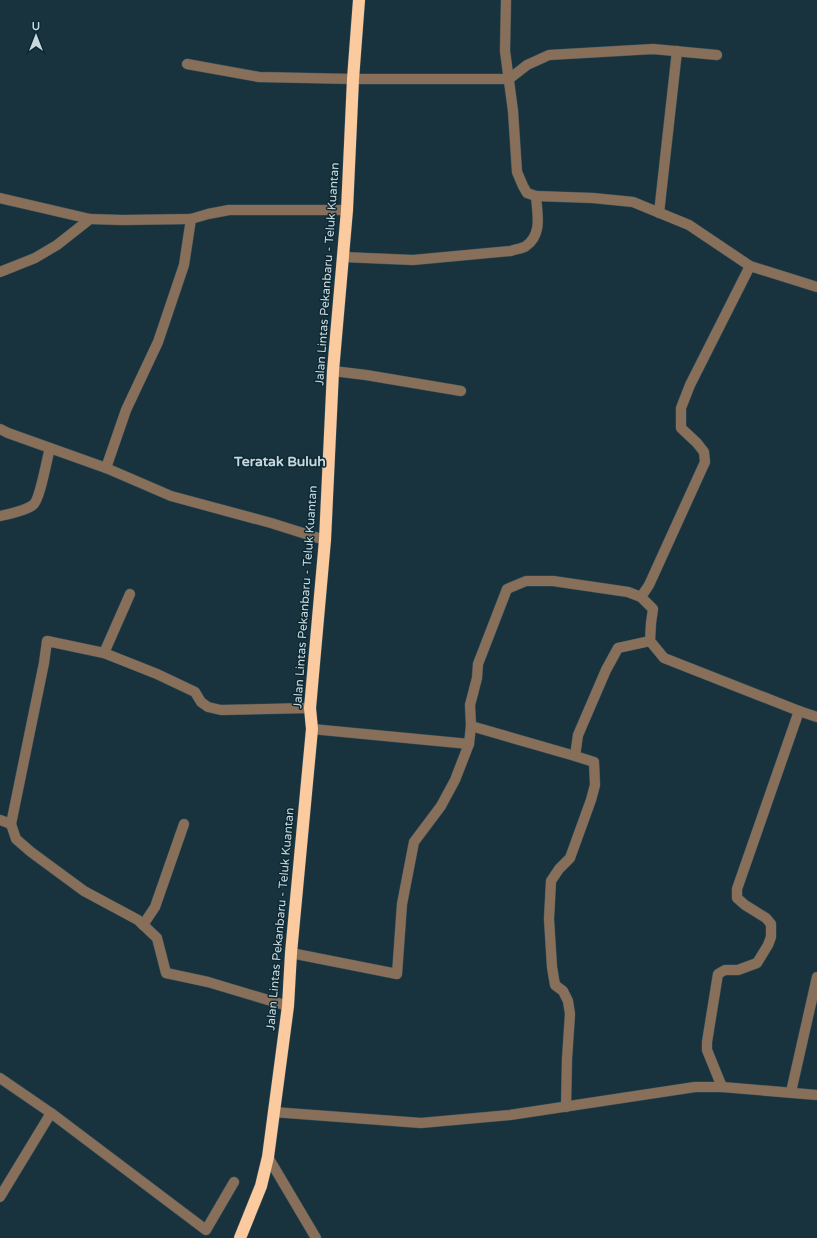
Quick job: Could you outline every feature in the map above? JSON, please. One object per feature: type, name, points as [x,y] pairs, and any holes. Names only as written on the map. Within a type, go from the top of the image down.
[{"type":"highway","name":"Jalan Lintas Pekanbaru - Teluk Kuantan","points":[[240,1238],[261,1186],[268,1157],[288,1006],[291,953],[312,730],[310,708],[325,540],[333,371],[347,210],[353,79],[359,0]]},
{"type":"street","points":[[506,0],[506,51],[513,111],[517,172],[527,192],[536,196],[593,198],[633,202],[689,225],[750,266],[817,287]]},
{"type":"street","points":[[187,64],[259,77],[353,79],[509,79],[528,65],[549,55],[654,48],[717,55]]},
{"type":"street","points":[[659,213],[677,51]]},
{"type":"street","points":[[343,257],[413,260],[511,251],[525,247],[535,237],[538,226],[536,196]]},
{"type":"street","points":[[0,198],[90,219],[191,219],[229,210],[347,210]]},
{"type":"street","points":[[0,272],[35,258],[57,245],[90,219]]},
{"type":"street","points":[[106,468],[126,410],[158,342],[184,265],[191,219]]},
{"type":"street","points":[[641,597],[649,585],[705,462],[704,452],[681,428],[681,408],[690,385],[750,266]]},
{"type":"street","points":[[333,371],[461,391]]},
{"type":"street","points":[[0,429],[106,468],[171,496],[271,523],[325,540]]},
{"type":"street","points":[[0,516],[19,511],[33,505],[38,497],[50,448]]},
{"type":"street","points":[[291,953],[397,974],[402,904],[414,842],[441,806],[455,780],[468,744],[471,726],[470,705],[477,678],[478,664],[508,589],[526,581],[553,581],[628,592],[641,597],[654,609],[651,623],[650,641],[664,658],[799,711],[817,716]]},
{"type":"street","points":[[104,653],[130,594]]},
{"type":"street","points":[[288,1006],[208,982],[166,973],[164,960],[157,938],[138,920],[84,891],[31,852],[16,839],[11,824],[47,641],[104,653],[157,674],[194,692],[201,702],[208,707],[221,710],[310,708]]},
{"type":"street","points":[[575,756],[578,734],[614,654],[618,648],[650,641]]},
{"type":"street","points":[[722,1087],[707,1050],[718,974],[725,970],[738,970],[757,963],[771,937],[771,924],[766,918],[745,905],[737,898],[737,889],[799,711]]},
{"type":"street","points":[[471,726],[594,762],[595,785],[592,800],[570,858],[559,869],[551,881],[549,918],[552,967],[555,986],[563,990],[568,1001],[570,1014],[566,1107]]},
{"type":"street","points":[[312,730],[468,744]]},
{"type":"street","points":[[0,820],[11,824]]},
{"type":"street","points":[[143,925],[155,907],[184,824]]},
{"type":"street","points":[[791,1092],[817,977]]},
{"type":"street","points":[[0,1078],[51,1113],[203,1234],[234,1182]]},
{"type":"street","points":[[273,1112],[421,1123],[510,1115],[696,1087],[722,1087],[817,1095]]},
{"type":"street","points":[[0,1197],[51,1113]]},
{"type":"street","points":[[268,1157],[316,1238]]},
{"type":"district","name":"Teratak Buluh","points":[[280,461]]}]
